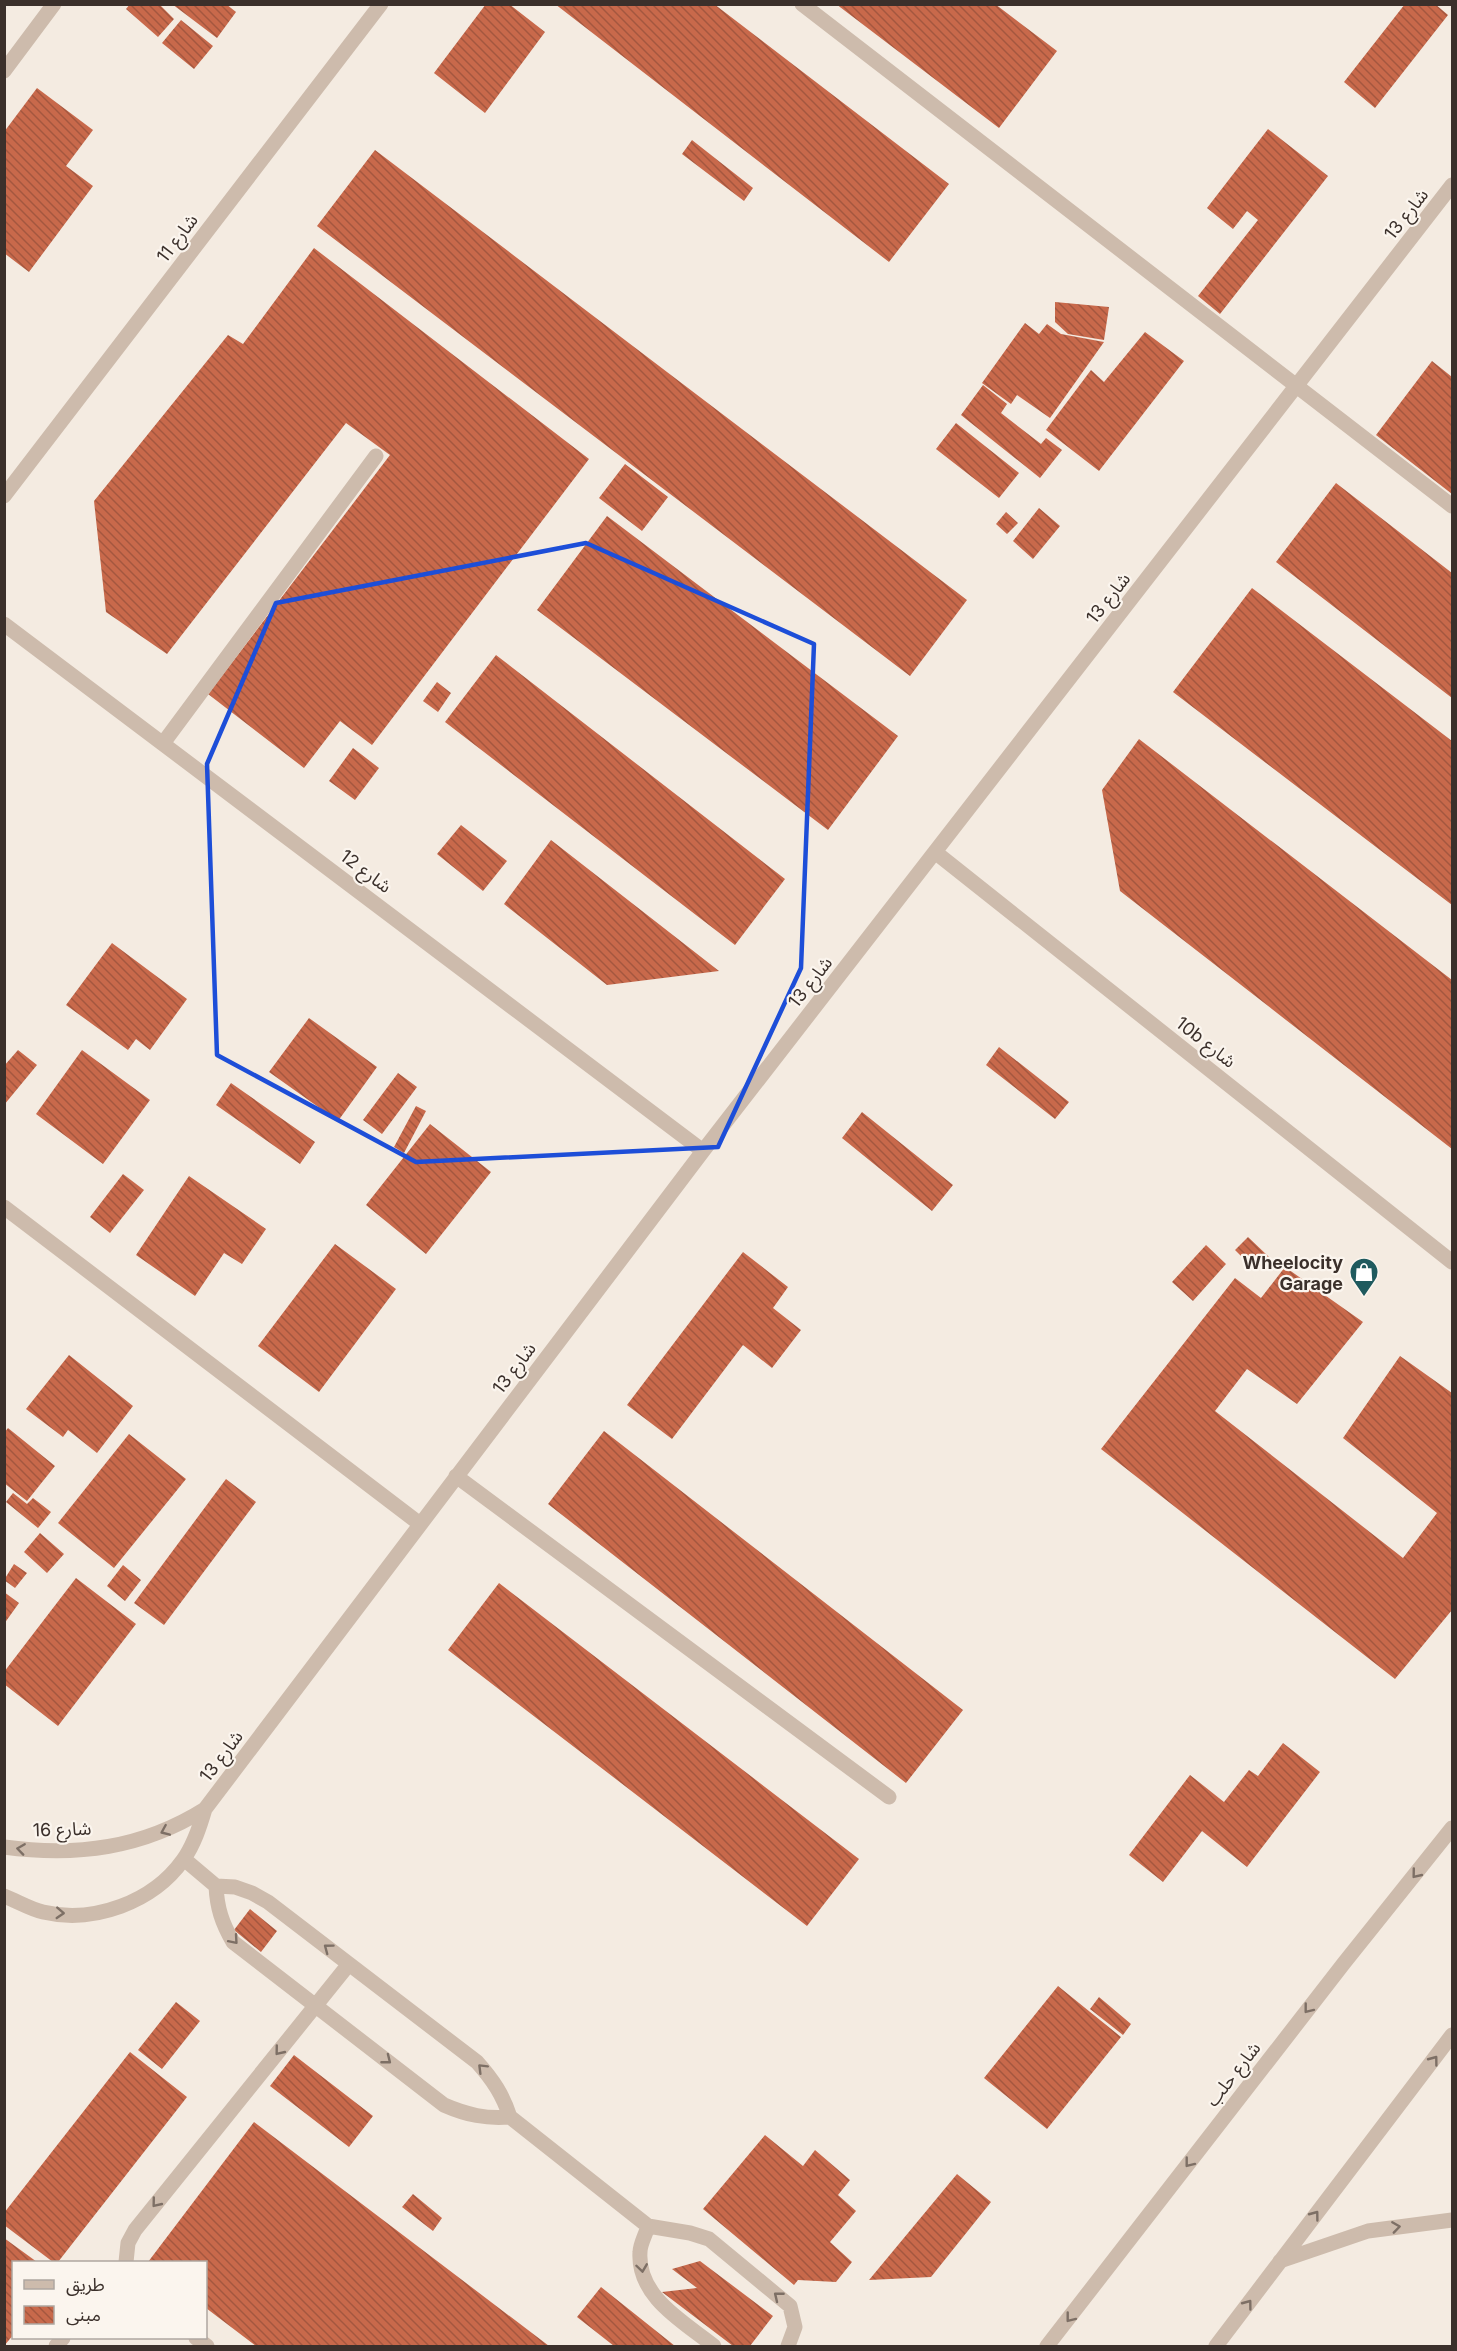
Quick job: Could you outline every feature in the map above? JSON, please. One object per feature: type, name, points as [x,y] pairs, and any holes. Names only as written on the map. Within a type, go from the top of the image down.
[{"type":"street","points":[[4,71],[54,4]]},
{"type":"street","name":"شارع 11","points":[[4,496],[381,4]]},
{"type":"street","points":[[802,4],[1452,506]]},
{"type":"street","name":"شارع 13","points":[[184,1859],[197,1835],[205,1809],[456,1476],[703,1151],[1452,185]]},
{"type":"street","points":[[164,742],[376,456]]},
{"type":"street","name":"شارع 12","points":[[4,624],[164,742],[703,1151]]},
{"type":"street","name":"10b شارع","points":[[935,852],[1452,1262]]},
{"type":"street","points":[[4,1207],[420,1524]]},
{"type":"street","points":[[456,1476],[889,1797]]},
{"type":"street","name":"شارع 13","points":[[121,1844],[151,1837],[179,1825],[205,1809]]},
{"type":"street","name":"شارع حلب","points":[[1047,2346],[1452,1828]]},
{"type":"street","name":"شارع 16","points":[[4,1847],[32,1851],[77,1851],[121,1844]]},
{"type":"street","points":[[4,1896],[43,1912],[89,1915],[132,1903],[164,1882],[184,1859],[216,1886],[235,1887],[252,1893],[477,2062],[498,2088],[510,2117],[648,2226],[690,2233],[709,2240],[790,2306],[795,2327],[788,2346]]},
{"type":"street","points":[[216,1886],[217,1906],[223,1925],[233,1942],[444,2105],[465,2114],[488,2119],[510,2117]]},
{"type":"street","points":[[125,2261],[128,2243],[135,2230],[349,1964]]},
{"type":"street","points":[[1216,2346],[1452,2035]]},
{"type":"street","points":[[1280,2261],[1368,2231],[1452,2220]]},
{"type":"street","points":[[648,2226],[640,2251],[643,2278],[657,2300],[714,2346]]},
{"type":"highlighted area","points":[[586,543],[814,644],[801,968],[718,1147],[416,1162],[217,1055],[207,764],[276,603]]},
{"type":"building","points":[[130,4],[159,4],[174,19],[158,37],[126,9]]},
{"type":"building","points":[[172,4],[226,4],[236,12],[217,38]]},
{"type":"building","points":[[486,4],[509,4],[545,32],[485,113],[434,73]]},
{"type":"building","points":[[555,4],[714,4],[949,184],[889,262]]},
{"type":"building","points":[[836,4],[995,4],[1057,51],[999,128]]},
{"type":"building","points":[[1405,4],[1435,4],[1448,15],[1375,108],[1344,82]]},
{"type":"building","points":[[181,20],[213,46],[194,69],[162,43]]},
{"type":"building","points":[[37,88],[93,130],[66,166],[93,186],[29,272],[4,253],[4,132]]},
{"type":"building","points":[[1268,129],[1328,176],[1220,314],[1198,296],[1258,220],[1247,211],[1233,229],[1207,208]]},
{"type":"building","points":[[692,140],[753,188],[744,201],[682,154]]},
{"type":"building","points":[[375,150],[967,600],[910,676],[317,226]]},
{"type":"building","points":[[314,248],[589,459],[372,745],[340,721],[304,768],[208,694],[390,455],[346,423],[167,654],[106,612],[94,501],[228,335],[243,344]]},
{"type":"building","points":[[1055,302],[1109,307],[1104,340],[1068,334],[1055,322]]},
{"type":"building","points":[[1025,323],[1039,334],[1047,324],[1061,334],[1104,342],[1050,418],[1017,395],[1011,404],[982,383]]},
{"type":"building","points":[[1145,332],[1184,361],[1099,471],[1046,430],[1091,370],[1104,382]]},
{"type":"building","points":[[1432,361],[1452,377],[1452,494],[1376,435]]},
{"type":"building","points":[[983,385],[1007,404],[1001,413],[1041,444],[1046,438],[1062,450],[1040,478],[961,415]]},
{"type":"building","points":[[956,423],[1019,473],[999,498],[936,449]]},
{"type":"building","points":[[625,464],[668,497],[642,531],[599,498]]},
{"type":"building","points":[[1336,483],[1452,573],[1452,698],[1276,562]]},
{"type":"building","points":[[1039,508],[1060,526],[1033,559],[1013,541]]},
{"type":"building","points":[[1006,512],[1018,523],[1007,534],[996,524]]},
{"type":"building","points":[[607,516],[898,736],[828,830],[537,610]]},
{"type":"building","points":[[1252,588],[1452,741],[1452,905],[1173,692]]},
{"type":"building","points":[[496,655],[785,879],[735,945],[445,722]]},
{"type":"building","points":[[437,682],[451,693],[438,712],[423,701]]},
{"type":"building","points":[[1139,739],[1452,980],[1452,1149],[1120,891],[1102,790]]},
{"type":"building","points":[[353,748],[379,768],[355,800],[329,781]]},
{"type":"building","points":[[461,825],[507,861],[483,891],[437,854]]},
{"type":"building","points":[[551,840],[719,971],[607,985],[504,904]]},
{"type":"building","points":[[112,943],[187,999],[150,1050],[136,1039],[128,1050],[66,1005]]},
{"type":"building","points":[[309,1018],[377,1067],[338,1121],[269,1072]]},
{"type":"building","points":[[999,1047],[1069,1102],[1055,1119],[986,1065]]},
{"type":"building","points":[[18,1050],[37,1065],[4,1105],[4,1066]]},
{"type":"building","points":[[82,1050],[150,1100],[103,1164],[36,1114]]},
{"type":"building","points":[[398,1073],[417,1087],[382,1134],[363,1120]]},
{"type":"building","points":[[231,1083],[315,1142],[300,1164],[216,1105]]},
{"type":"building","points":[[416,1106],[426,1111],[404,1153],[394,1147]]},
{"type":"building","points":[[862,1112],[953,1185],[932,1211],[842,1138]]},
{"type":"building","points":[[430,1124],[491,1172],[426,1254],[366,1205]]},
{"type":"building","points":[[123,1174],[144,1190],[110,1233],[90,1217]]},
{"type":"building","points":[[189,1176],[266,1229],[242,1264],[224,1253],[195,1296],[136,1255]]},
{"type":"building","points":[[1248,1237],[1269,1257],[1256,1271],[1235,1250]]},
{"type":"building","points":[[335,1244],[396,1289],[319,1392],[258,1346]]},
{"type":"building","points":[[1206,1245],[1226,1264],[1193,1301],[1172,1282]]},
{"type":"building","points":[[743,1252],[788,1287],[773,1308],[801,1330],[772,1368],[743,1345],[672,1439],[627,1405]]},
{"type":"building","points":[[1285,1267],[1363,1322],[1297,1404],[1247,1369],[1215,1411],[1403,1558],[1437,1513],[1343,1438],[1400,1356],[1452,1393],[1452,1610],[1395,1679],[1101,1449],[1235,1278],[1261,1298]]},
{"type":"building","points":[[69,1355],[133,1406],[97,1453],[68,1430],[63,1437],[26,1409]]},
{"type":"building","points":[[8,1428],[55,1466],[27,1501],[4,1483],[4,1433]]},
{"type":"building","points":[[604,1431],[963,1710],[906,1783],[548,1504]]},
{"type":"building","points":[[129,1434],[186,1479],[114,1568],[58,1523]]},
{"type":"building","points":[[226,1479],[256,1502],[164,1625],[134,1603]]},
{"type":"building","points":[[13,1493],[27,1504],[33,1498],[51,1512],[38,1528],[6,1502]]},
{"type":"building","points":[[40,1533],[64,1554],[47,1573],[24,1552]]},
{"type":"building","points":[[14,1564],[27,1573],[15,1588],[4,1580]]},
{"type":"building","points":[[123,1565],[141,1580],[125,1601],[107,1586]]},
{"type":"building","points":[[76,1578],[136,1624],[58,1726],[4,1684],[4,1672]]},
{"type":"building","points":[[499,1583],[859,1859],[807,1926],[448,1650]]},
{"type":"building","points":[[4,1592],[19,1603],[4,1624]]},
{"type":"building","points":[[1283,1743],[1320,1772],[1247,1867],[1202,1831],[1163,1882],[1129,1855],[1190,1775],[1224,1802],[1249,1770],[1258,1776]]},
{"type":"building","points":[[250,1909],[277,1931],[261,1952],[234,1930]]},
{"type":"building","points":[[1058,1986],[1121,2037],[1047,2129],[984,2078]]},
{"type":"building","points":[[1099,1997],[1131,2024],[1123,2035],[1090,2009]]},
{"type":"building","points":[[176,2002],[200,2021],[162,2069],[138,2050]]},
{"type":"building","points":[[130,2052],[187,2097],[59,2261],[52,2261],[4,2225],[4,2213]]},
{"type":"building","points":[[294,2055],[373,2116],[349,2147],[270,2086]]},
{"type":"building","points":[[254,2122],[549,2346],[256,2346],[207,2309],[207,2261],[149,2261]]},
{"type":"building","points":[[765,2135],[803,2166],[815,2150],[850,2180],[838,2195],[856,2211],[830,2242],[852,2262],[836,2282],[798,2280],[794,2285],[703,2209]]},
{"type":"building","points":[[957,2174],[991,2202],[931,2277],[869,2280]]},
{"type":"building","points":[[413,2194],[442,2218],[433,2231],[402,2207]]},
{"type":"building","points":[[4,2238],[36,2261],[12,2261],[12,2336],[4,2346]]},
{"type":"building","points":[[700,2261],[773,2316],[750,2346],[733,2346],[662,2292],[697,2288],[672,2269]]},
{"type":"building","points":[[601,2287],[675,2346],[614,2346],[577,2317]]},
{"type":"place","name":"Wheelocity Garage","points":[[1364,1298]]}]
